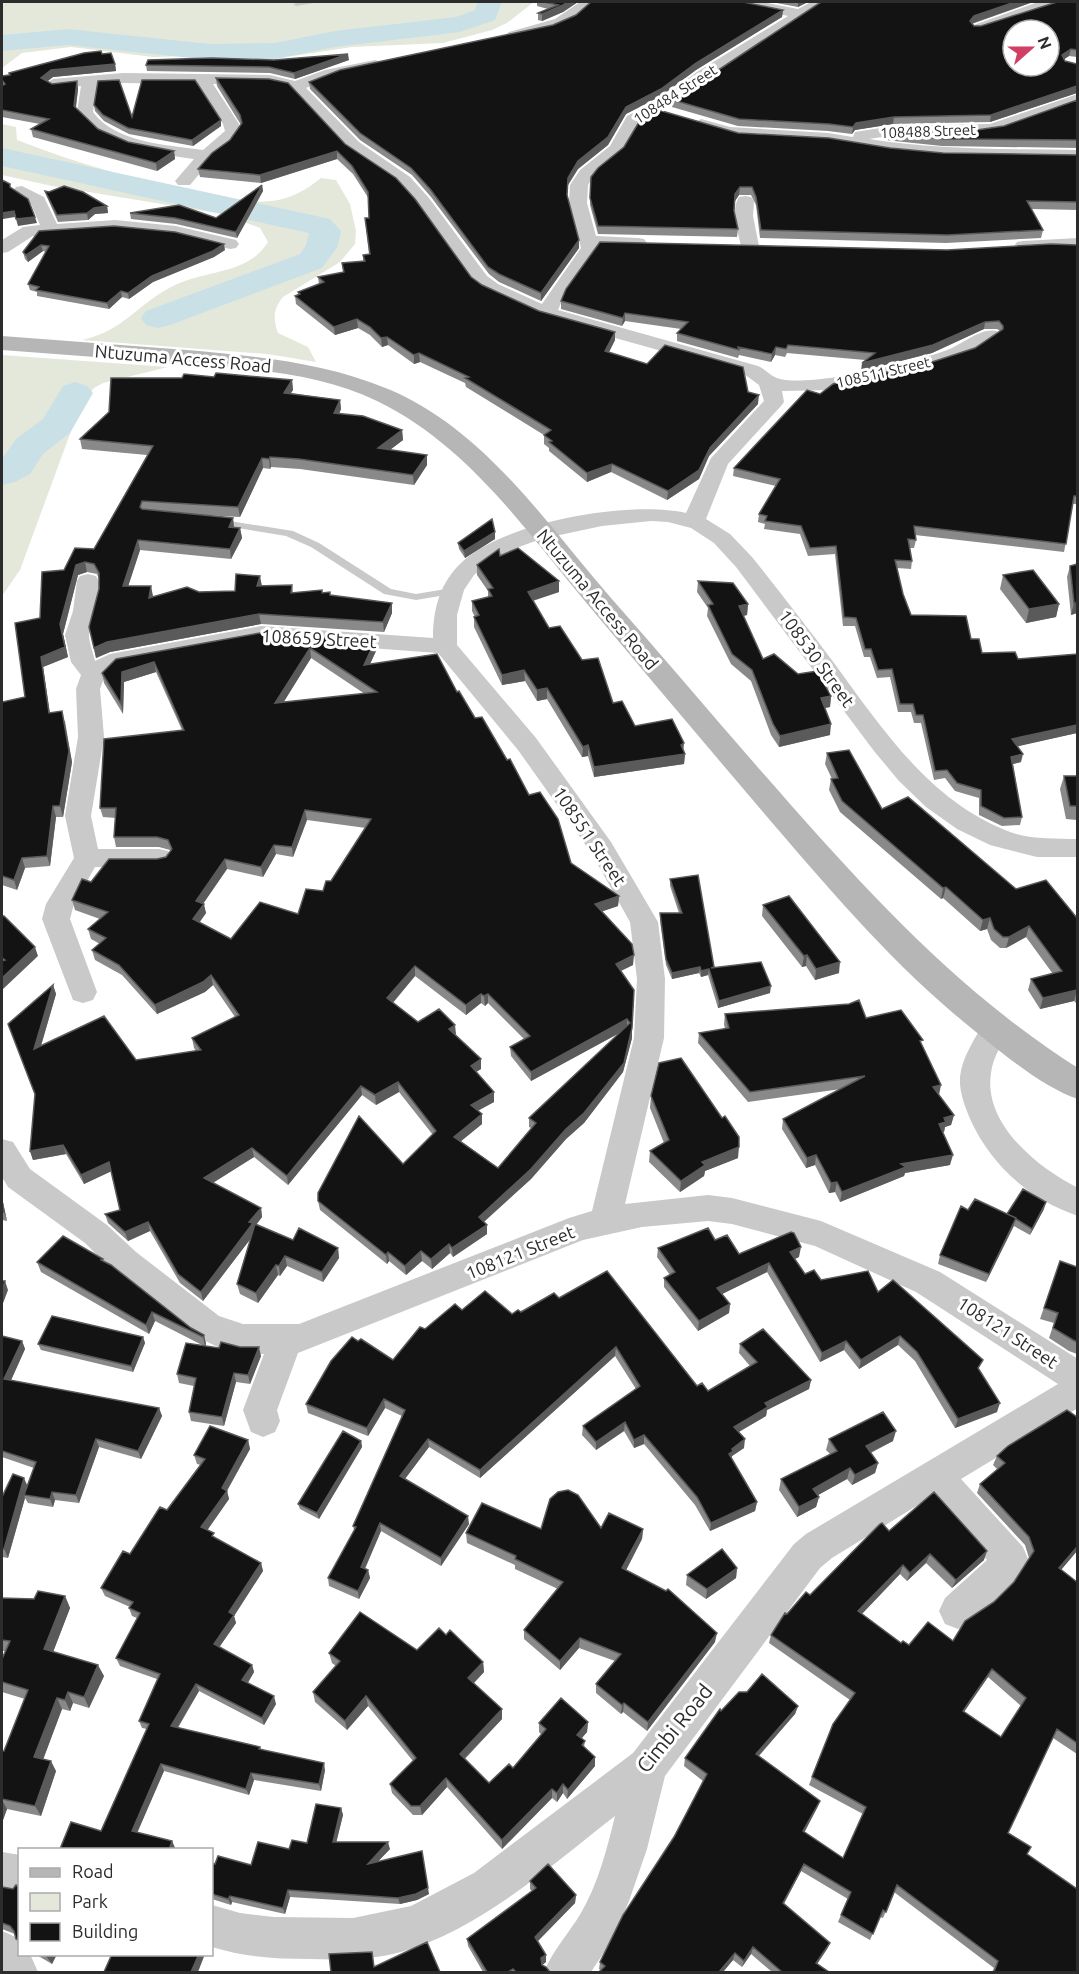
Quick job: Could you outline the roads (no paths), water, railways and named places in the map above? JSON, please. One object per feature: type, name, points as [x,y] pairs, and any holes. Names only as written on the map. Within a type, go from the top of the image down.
[{"type":"street","points":[[502,38],[560,22],[589,2]]},
{"type":"street","points":[[743,2],[801,14]]},
{"type":"street","name":"108484 Street","points":[[589,242],[578,203],[581,180],[619,147],[633,119],[654,109],[703,75],[820,2]]},
{"type":"street","points":[[979,28],[1030,8],[1053,2]]},
{"type":"street","points":[[53,84],[123,78],[270,80],[296,86],[331,73],[388,62]]},
{"type":"street","points":[[90,80],[85,112],[92,122],[142,146],[206,155]]},
{"type":"street","points":[[184,181],[206,155],[233,132],[231,124],[202,80]]},
{"type":"street","points":[[296,86],[353,146],[392,172],[418,196],[480,280],[499,292],[547,313],[751,370],[765,377],[770,384],[774,402],[718,462],[694,521]]},
{"type":"street","name":"108488 Street","points":[[845,140],[876,132],[906,129],[990,129],[1019,122],[1077,99]]},
{"type":"street","points":[[654,109],[672,114]]},
{"type":"street","points":[[689,120],[738,133],[845,140],[889,148],[942,153],[1077,155]]},
{"type":"street","points":[[21,191],[38,201],[51,229]]},
{"type":"street","points":[[727,246],[756,247],[744,216],[745,201]]},
{"type":"street","points":[[2,248],[25,232],[132,226],[178,231],[230,244]]},
{"type":"street","points":[[547,313],[555,295],[588,253],[589,242],[657,244]]},
{"type":"street","points":[[1006,247],[1077,243]]},
{"type":"street","name":"Ntuzuma Access Road","points":[[6,334],[51,347],[268,365],[310,372],[357,385],[400,403],[433,422],[462,447],[540,530],[849,893],[911,957],[994,1030],[1077,1086]]},
{"type":"street","name":"108511 Street","points":[[770,384],[807,386],[836,384],[961,352],[973,348],[990,335]]},
{"type":"street","name":"108530 Street","points":[[540,530],[641,514],[694,521],[728,544],[744,562],[811,648],[882,746],[910,779],[936,804],[989,834],[1042,849],[1077,848]]},
{"type":"street","points":[[444,646],[442,626],[452,591],[468,570],[500,545],[540,530]]},
{"type":"street","points":[[83,992],[56,919],[60,904],[87,858],[78,816],[91,737],[87,695],[93,674],[83,662],[77,634],[85,612],[88,582]]},
{"type":"street","name":"108659 Street","points":[[93,674],[111,661],[122,658],[261,633],[444,646]]},
{"type":"street","name":"108551 Street","points":[[444,646],[527,744],[602,849],[644,922],[651,979],[649,1038],[605,1222]]},
{"type":"street","points":[[87,858],[159,858]]},
{"type":"street","points":[[994,1030],[984,1050],[975,1081],[988,1125],[1000,1147],[1012,1161],[1028,1174],[1077,1203]]},
{"type":"street","name":"108121 Street","points":[[2,1151],[19,1178],[96,1234],[125,1262],[207,1326],[233,1338],[286,1340],[300,1338],[571,1231],[642,1214],[708,1208],[732,1210],[821,1234],[928,1282],[1077,1378]]},
{"type":"street","points":[[263,1421],[260,1410],[286,1340]]},
{"type":"street","name":"Cimbi Road","points":[[213,1926],[240,1934],[274,1938],[319,1940],[362,1938],[400,1931],[420,1924],[489,1888],[647,1767],[807,1556],[819,1546],[1077,1390]]},
{"type":"street","points":[[935,1476],[1010,1559],[1004,1569],[958,1611]]},
{"type":"street","points":[[565,1972],[590,1940],[613,1895],[627,1851],[647,1767]]},
{"type":"street","points":[[2,1872],[18,1876]]},
{"type":"street","points":[[2,1952],[17,1972]]},
{"type":"lane","points":[[296,4],[317,2]]},
{"type":"lane","points":[[204,521],[289,533],[315,545],[388,592],[416,597],[452,591]]},
{"type":"waterway","points":[[2,43],[68,37],[210,52],[275,51],[335,39],[460,24],[486,15],[490,2]]},
{"type":"waterway","points":[[2,157],[319,226],[325,231],[322,246],[311,261],[158,318]]},
{"type":"waterway","points":[[2,474],[17,466],[29,447],[57,425],[75,393]]}]
